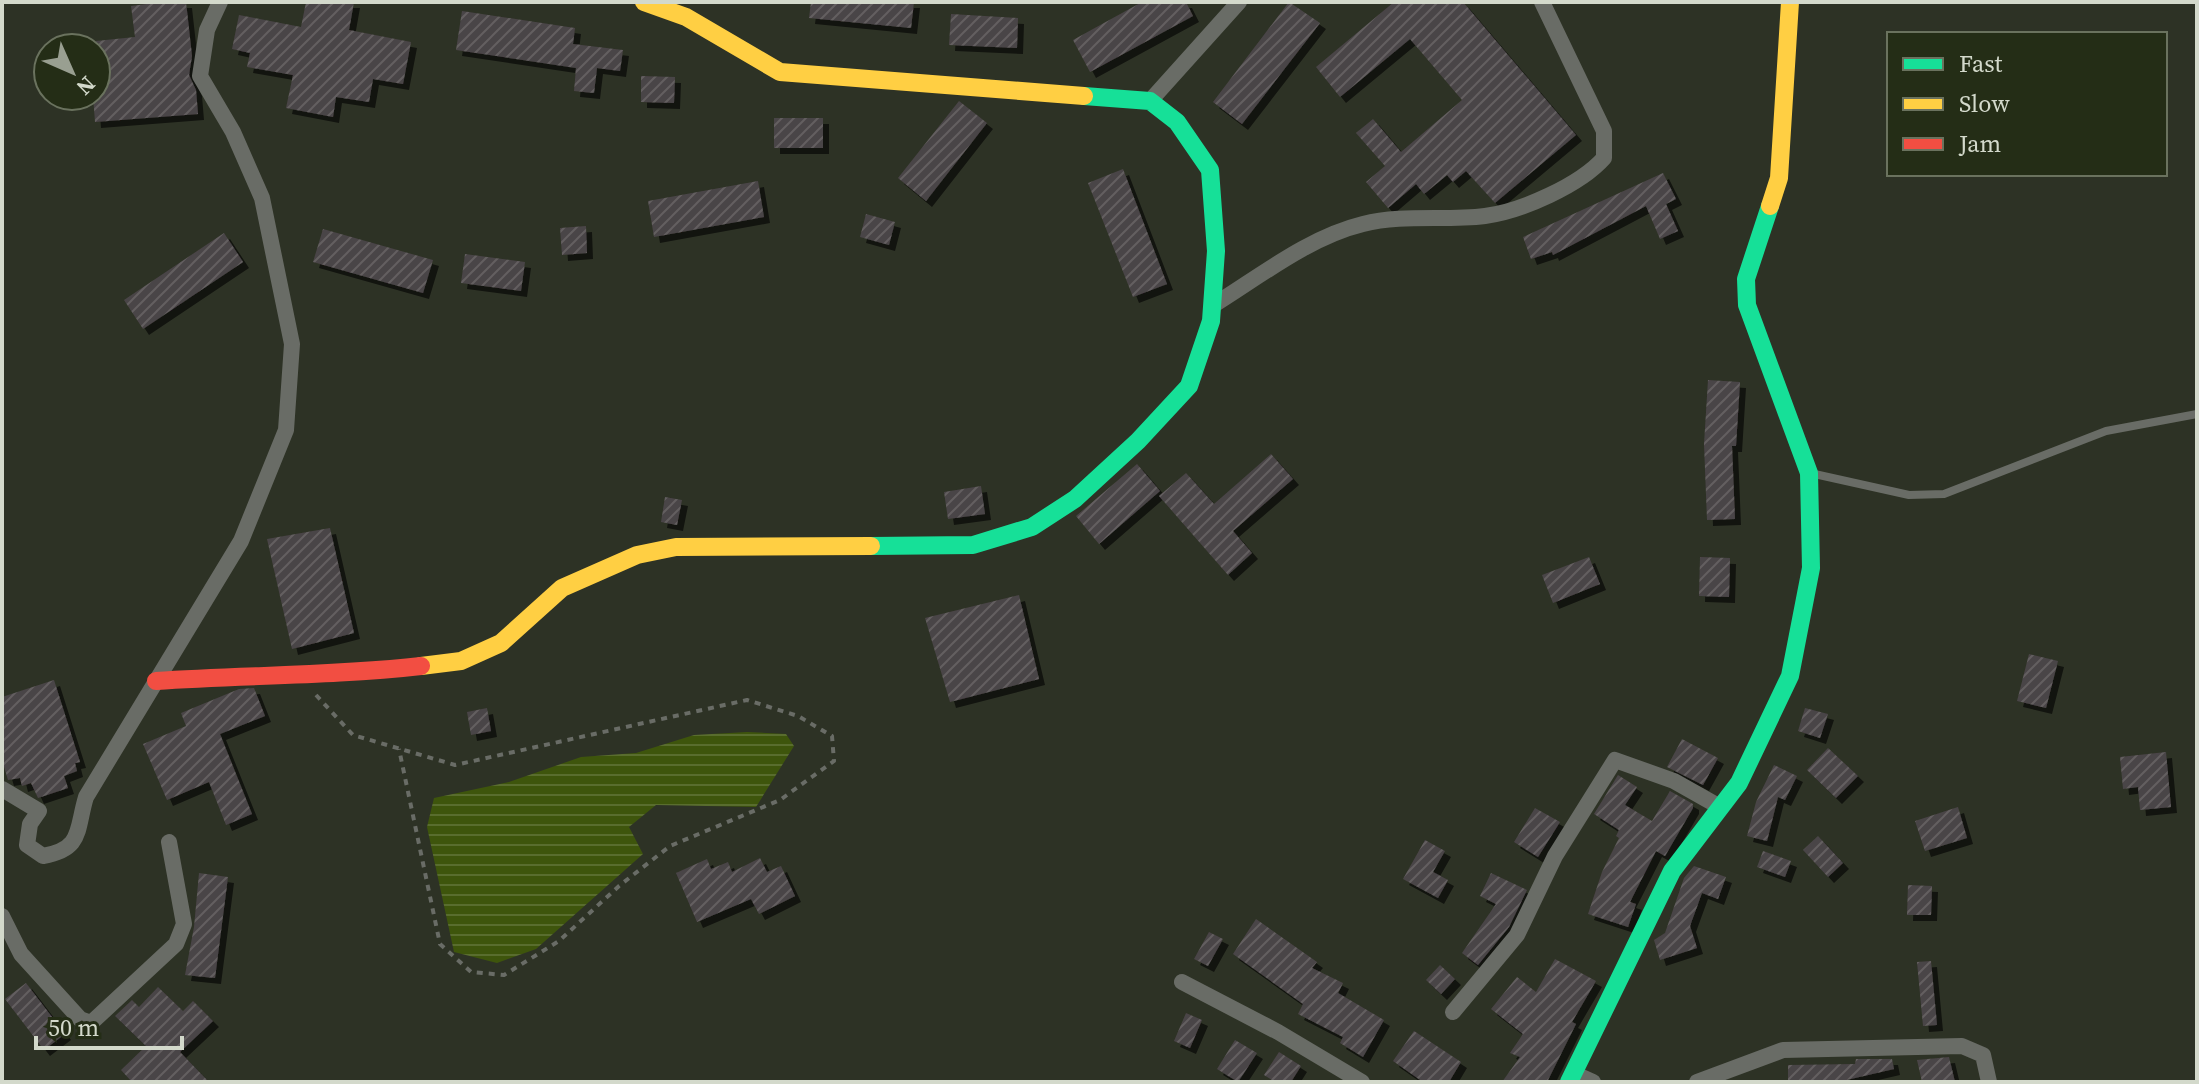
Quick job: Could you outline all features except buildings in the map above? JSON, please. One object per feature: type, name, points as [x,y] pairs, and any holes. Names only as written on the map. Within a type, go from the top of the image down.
[{"type":"street","points":[[2,789],[39,811],[30,824],[27,845],[43,856],[62,852],[77,839],[86,797],[241,541],[286,430],[292,344],[262,198],[233,132],[200,76],[207,30],[220,2]]},
{"type":"street","points":[[156,681],[267,673],[343,675],[461,661],[501,643],[562,588],[637,555],[676,547],[973,545],[1032,527],[1075,499],[1138,441],[1189,386],[1211,321],[1216,251],[1210,170],[1177,122],[1150,101],[780,72],[686,17],[644,2]]},
{"type":"street","points":[[1150,101],[1239,2]]},
{"type":"street","points":[[1212,306],[1314,244],[1362,224],[1426,217],[1487,216],[1552,194],[1589,175],[1604,158],[1604,131],[1542,2]]},
{"type":"street","points":[[1593,1082],[1571,1077],[1672,871],[1739,783],[1790,676],[1811,568],[1809,473],[1747,305],[1746,292],[1746,279],[1779,178],[1790,2]]},
{"type":"street","points":[[1453,1012],[1517,935],[1555,856],[1615,760],[1674,781],[1720,807]]},
{"type":"street","points":[[2,916],[21,954],[80,1019],[91,1023],[176,944],[184,924],[169,842]]},
{"type":"street","points":[[1182,982],[1278,1032],[1362,1082]]},
{"type":"street","points":[[1697,1082],[1783,1050],[1927,1046],[1962,1046],[1983,1055],[1989,1082]]},
{"type":"lane","points":[[1809,473],[1909,495],[1944,494],[2106,431],[2197,414]]},
{"type":"path","points":[[307,674],[318,701],[353,735],[455,765],[747,700],[798,716],[832,736],[834,761],[780,800],[670,846],[619,886],[559,941],[504,975],[471,972],[440,944],[399,749]]},
{"type":"shaded area","points":[[747,732],[786,734],[794,746],[756,807],[656,805],[629,827],[643,854],[536,949],[497,963],[454,952],[427,827],[434,798],[509,782],[581,757],[636,753],[694,735]]},
{"type":"traffic: fast","points":[[871,546],[973,545],[1032,527],[1075,499],[1138,441],[1189,386],[1211,321],[1216,251],[1210,170],[1177,122],[1150,101],[1084,96]]},
{"type":"traffic: fast","points":[[1569,1082],[1672,871],[1739,783],[1790,676],[1811,568],[1809,473],[1747,305],[1746,279],[1770,206]]},
{"type":"traffic: slow","points":[[644,2],[686,17],[780,72],[1084,96]]},
{"type":"traffic: slow","points":[[1770,206],[1779,178],[1790,2]]},
{"type":"traffic: slow","points":[[421,666],[461,661],[501,643],[562,588],[637,555],[676,547],[871,546]]},
{"type":"traffic: jam","points":[[156,681],[421,666]]}]
